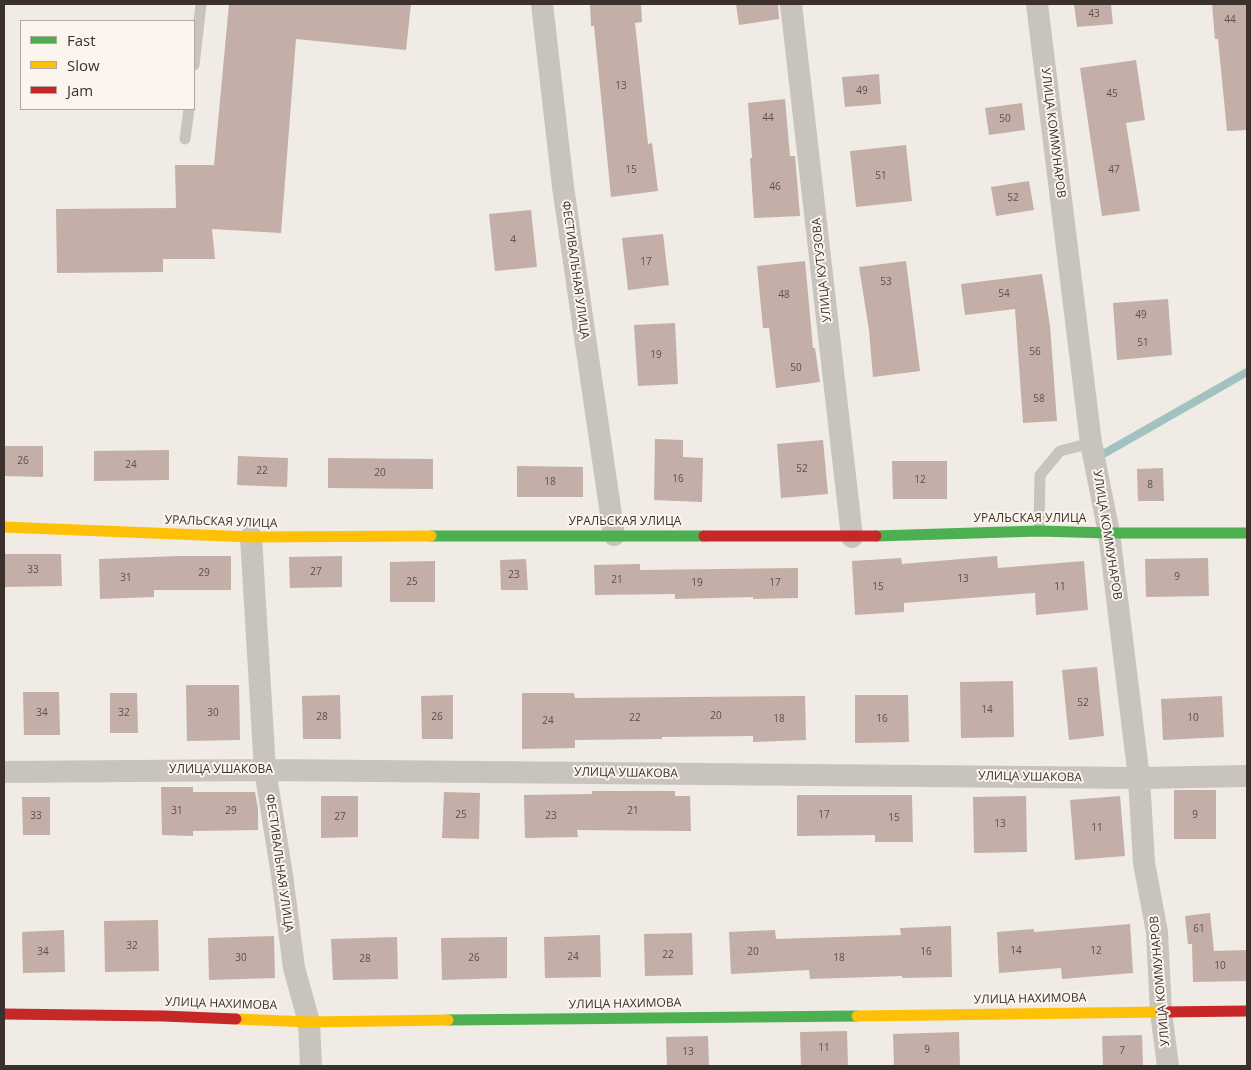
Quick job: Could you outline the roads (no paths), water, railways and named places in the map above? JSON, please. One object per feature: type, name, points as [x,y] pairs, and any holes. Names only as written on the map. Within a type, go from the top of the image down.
[{"type":"street","name":"ФЕСТИВАЛЬНАЯ УЛИЦА","points":[[542,4],[563,187],[614,535]]},
{"type":"street","name":"УЛИЦА КУТУЗОВА","points":[[791,4],[852,537]]},
{"type":"street","name":"УЛИЦА КОММУНАРОВ","points":[[1036,4],[1092,443],[1108,533],[1139,778],[1144,863],[1157,932],[1161,1012],[1168,1066]]},
{"type":"street","name":"УРАЛЬСКАЯ УЛИЦА","points":[[4,527],[252,537],[614,535],[852,537],[1039,531],[1108,533],[1247,532]]},
{"type":"street","name":"ФЕСТИВАЛЬНАЯ УЛИЦА","points":[[252,537],[265,770],[282,875],[294,968],[309,1022],[311,1066]]},
{"type":"street","name":"УЛИЦА УШАКОВА","points":[[4,772],[265,770],[1139,778],[1247,776]]},
{"type":"street","name":"УЛИЦА НАХИМОВА","points":[[4,1014],[163,1016],[309,1022],[1247,1011]]},
{"type":"lane","points":[[195,56],[201,4]]},
{"type":"lane","points":[[185,139],[189,110]]},
{"type":"lane","points":[[1039,531],[1040,475],[1060,451],[1092,443]]},
{"type":"waterway","points":[[1105,453],[1247,372]]}]
